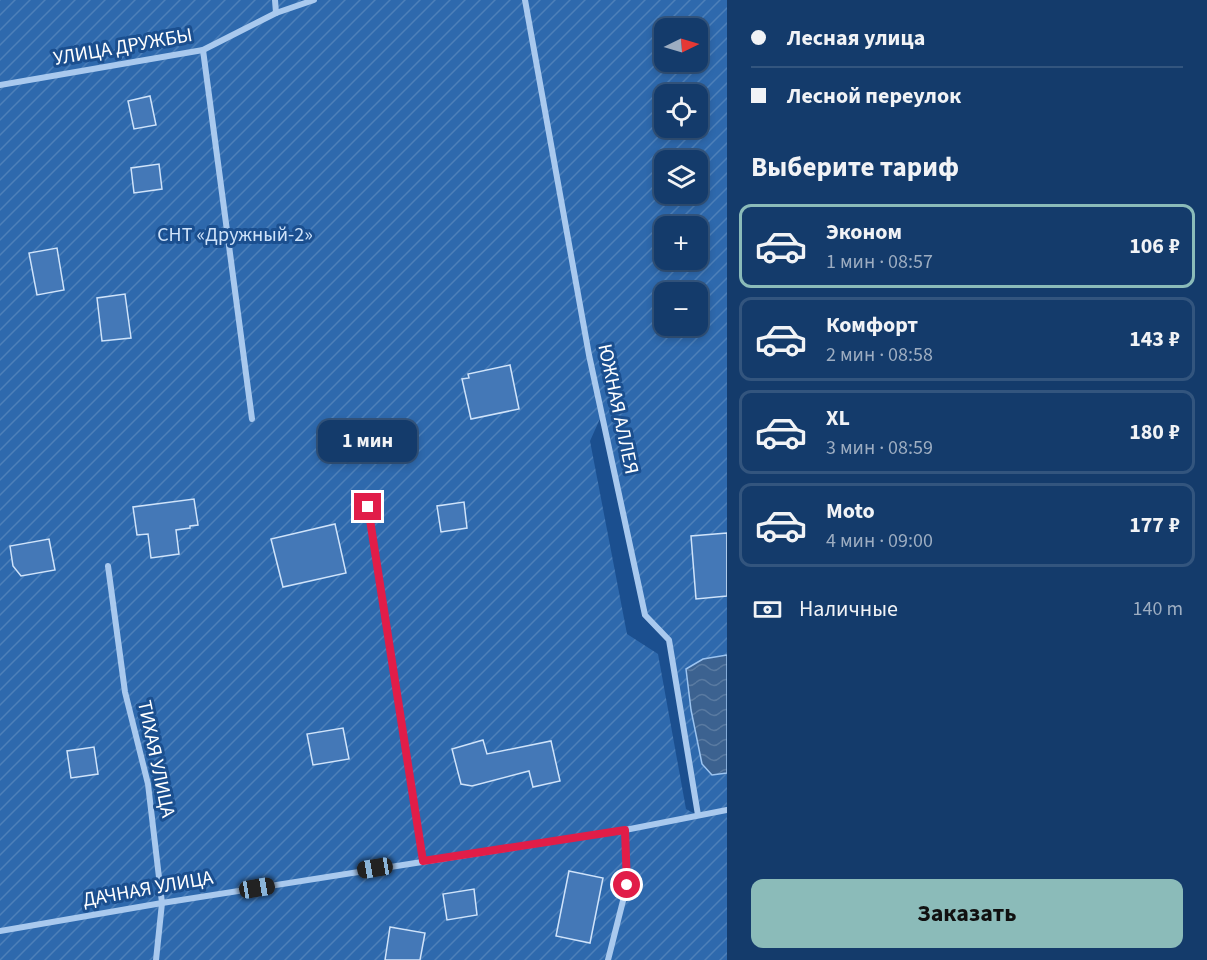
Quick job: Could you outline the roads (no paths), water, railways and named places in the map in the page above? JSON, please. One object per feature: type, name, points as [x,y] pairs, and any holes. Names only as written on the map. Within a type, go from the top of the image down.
[{"type":"street","points":[[274,0],[276,13]]},
{"type":"street","name":"УЛИЦА ДРУЖБЫ","points":[[0,85],[202,50],[276,13],[314,0]]},
{"type":"street","name":"ЮЖНАЯ АЛЛЕЯ","points":[[525,0],[589,355],[645,615],[669,640],[698,816]]},
{"type":"street","points":[[202,50],[252,419]]},
{"type":"street","points":[[368,507],[423,861]]},
{"type":"street","name":"ТИХАЯ УЛИЦА","points":[[108,566],[125,692],[148,784],[162,903],[156,960]]},
{"type":"street","name":"ДАЧНАЯ УЛИЦА","points":[[0,931],[625,830],[727,810]]},
{"type":"street","points":[[608,960],[627,885],[625,830]]},
{"type":"water","points":[[727,655],[727,773],[712,775],[702,764],[691,710],[686,669],[703,659]]},
{"type":"park label","name":"СНТ «Дружный-2»","points":[[235,235]]}]
